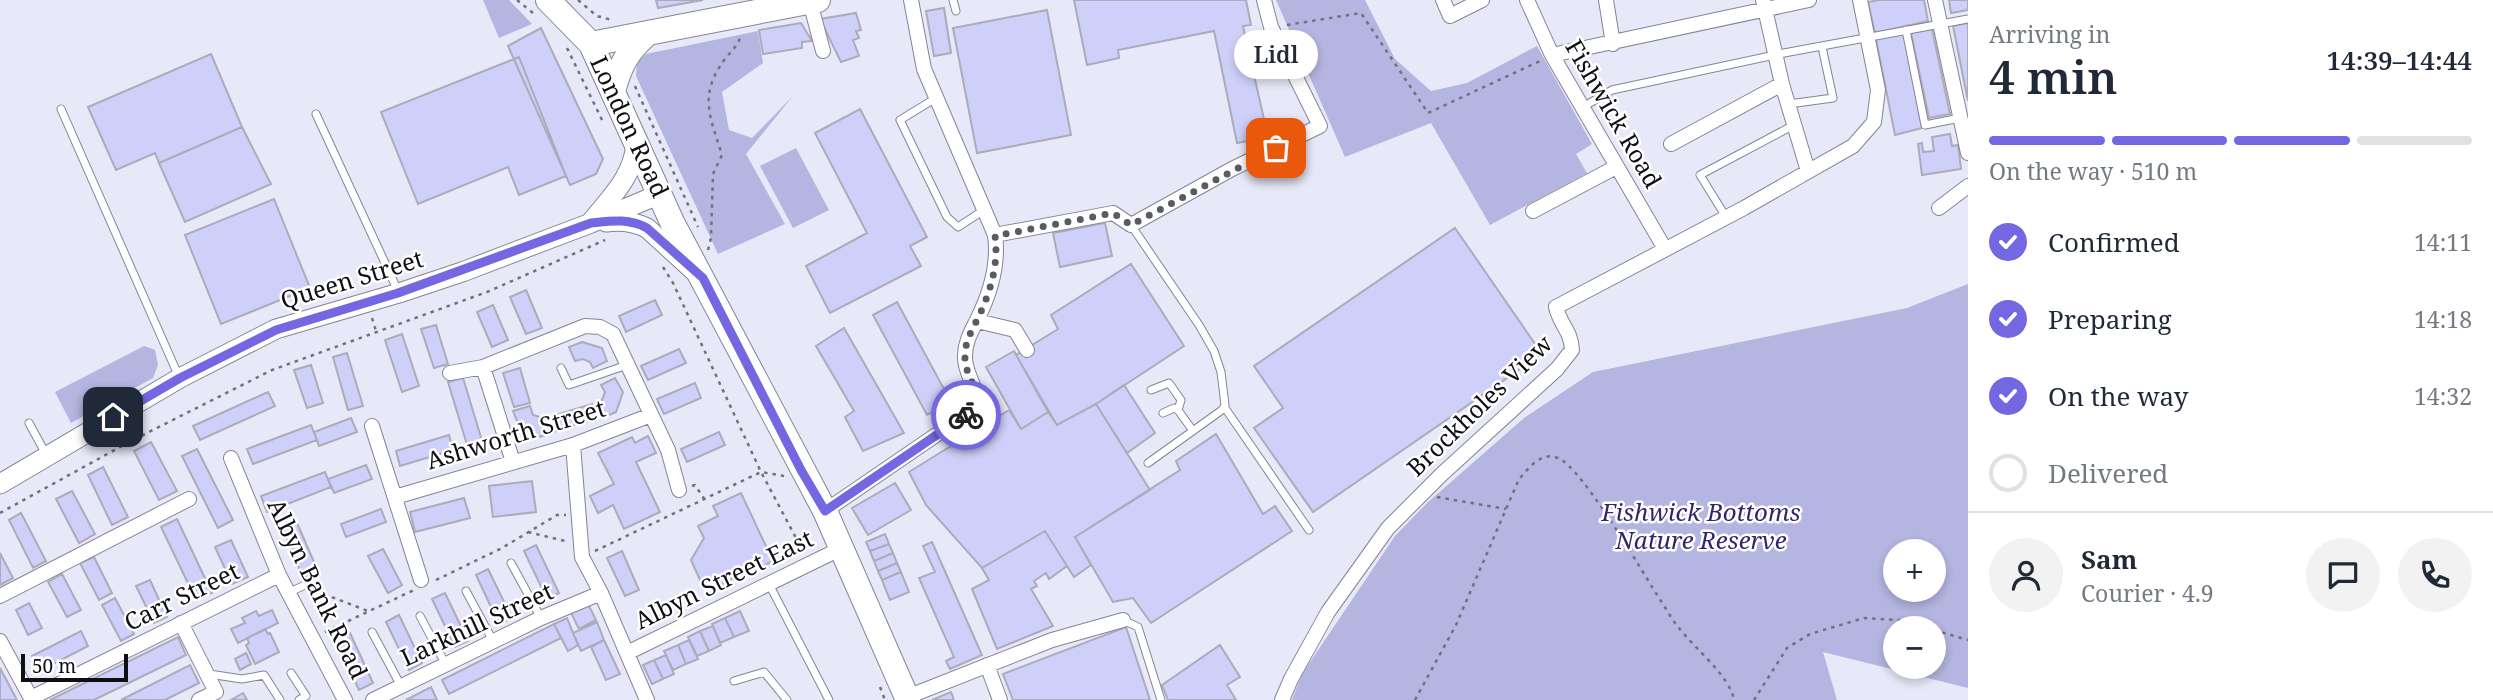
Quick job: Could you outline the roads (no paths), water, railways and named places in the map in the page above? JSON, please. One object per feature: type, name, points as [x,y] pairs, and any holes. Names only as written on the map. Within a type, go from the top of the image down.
[{"type":"highway","points":[[591,44],[814,1]]},
{"type":"highway","name":"London Road","points":[[541,7],[591,44],[624,89],[636,145],[801,470],[825,511],[907,699]]},
{"type":"highway","points":[[624,89],[617,75],[627,54],[646,35]]},
{"type":"street","points":[[825,511],[974,409],[976,394],[964,357],[970,332],[977,321],[998,255],[995,236],[924,69],[911,0]]},
{"type":"street","points":[[995,236],[1113,213],[1131,225],[1232,169],[1320,126],[1271,27],[1264,0]]},
{"type":"street","points":[[1443,0],[1450,16],[1482,0]]},
{"type":"street","name":"Fishwick Road","points":[[1527,0],[1552,55],[1665,249]]},
{"type":"street","points":[[1606,0],[1613,44]]},
{"type":"street","points":[[1552,55],[1613,44],[1765,5],[1808,0]]},
{"type":"street","points":[[1860,0],[1866,38]]},
{"type":"street","points":[[1935,0],[1968,153]]},
{"type":"street","points":[[814,1],[823,51]]},
{"type":"street","points":[[1765,5],[1782,84],[1808,172]]},
{"type":"street","name":"Brockholes View","points":[[1282,700],[1328,612],[1388,528],[1558,369],[1572,350],[1571,335],[1556,307],[1853,146],[1874,122],[1878,90],[1866,38]]},
{"type":"street","points":[[1671,144],[1782,84]]},
{"type":"street","points":[[591,223],[625,181],[635,160],[636,145]]},
{"type":"street","points":[[1533,211],[1616,167]]},
{"type":"street","points":[[1939,208],[1968,186]]},
{"type":"street","name":"Queen Street","points":[[0,484],[180,378],[276,330],[398,293],[591,223],[660,194]]},
{"type":"street","points":[[591,223],[619,220],[637,223],[653,233],[703,278]]},
{"type":"street","points":[[977,321],[1015,330],[1027,350]]},
{"type":"street","points":[[450,373],[483,367],[585,326],[600,327],[613,334],[668,450],[679,490]]},
{"type":"street","points":[[483,367],[513,461]]},
{"type":"street","name":"Ashworth Street","points":[[395,497],[573,445],[651,415]]},
{"type":"street","points":[[372,426],[422,584]]},
{"type":"street","points":[[573,445],[582,551],[647,700]]},
{"type":"street","name":"Albyn Bank Road","points":[[231,458],[279,575],[345,700]]},
{"type":"street","points":[[0,596],[189,499]]},
{"type":"street","name":"Albyn Street East","points":[[627,653],[842,548]]},
{"type":"street","name":"Carr Street","points":[[31,699],[279,575]]},
{"type":"street","name":"Larkhill Street","points":[[373,700],[445,663],[601,593]]},
{"type":"street","points":[[907,699],[1052,640],[1123,620]]},
{"type":"street","points":[[181,623],[216,692],[199,700]]},
{"type":"street","points":[[0,641],[31,699]]},
{"type":"street","points":[[988,665],[1000,700]]},
{"type":"lane","points":[[953,0],[956,10]]},
{"type":"lane","points":[[1584,107],[1612,90],[1776,55],[1968,19]]},
{"type":"lane","points":[[1906,30],[1925,125],[1960,118]]},
{"type":"lane","points":[[1788,104],[1833,98],[1822,47]]},
{"type":"lane","points":[[936,99],[900,120],[947,217],[958,227],[984,210]]},
{"type":"lane","points":[[61,109],[180,378]]},
{"type":"lane","points":[[316,114],[398,293]]},
{"type":"lane","points":[[1726,217],[1700,174],[1794,125]]},
{"type":"lane","points":[[1131,225],[1214,351],[1221,372],[1225,408],[1309,530]]},
{"type":"lane","points":[[561,368],[569,385],[628,365]]},
{"type":"lane","points":[[1151,390],[1168,383],[1181,400],[1178,410]]},
{"type":"lane","points":[[1163,413],[1174,408],[1178,410],[1193,431]]},
{"type":"lane","points":[[1148,463],[1225,408]]},
{"type":"lane","points":[[29,423],[47,456]]},
{"type":"lane","points":[[511,563],[541,618]]},
{"type":"lane","points":[[769,584],[829,700]]},
{"type":"lane","points":[[288,593],[306,585]]},
{"type":"lane","points":[[466,591],[494,642]]},
{"type":"lane","points":[[420,616],[445,663]]},
{"type":"lane","points":[[1123,620],[1138,627],[1161,700]]},
{"type":"lane","points":[[372,632],[401,686]]},
{"type":"lane","points":[[734,681],[764,672],[787,700]]},
{"type":"lane","points":[[291,673],[306,696],[299,700]]},
{"type":"lane","points":[[208,674],[242,679],[264,675],[280,700]]},
{"type":"place","name":"Lidl","points":[[1276,148]]},
{"type":"park label","name":"Fishwick Bottoms Nature Reserve","points":[[1701,527]]}]
